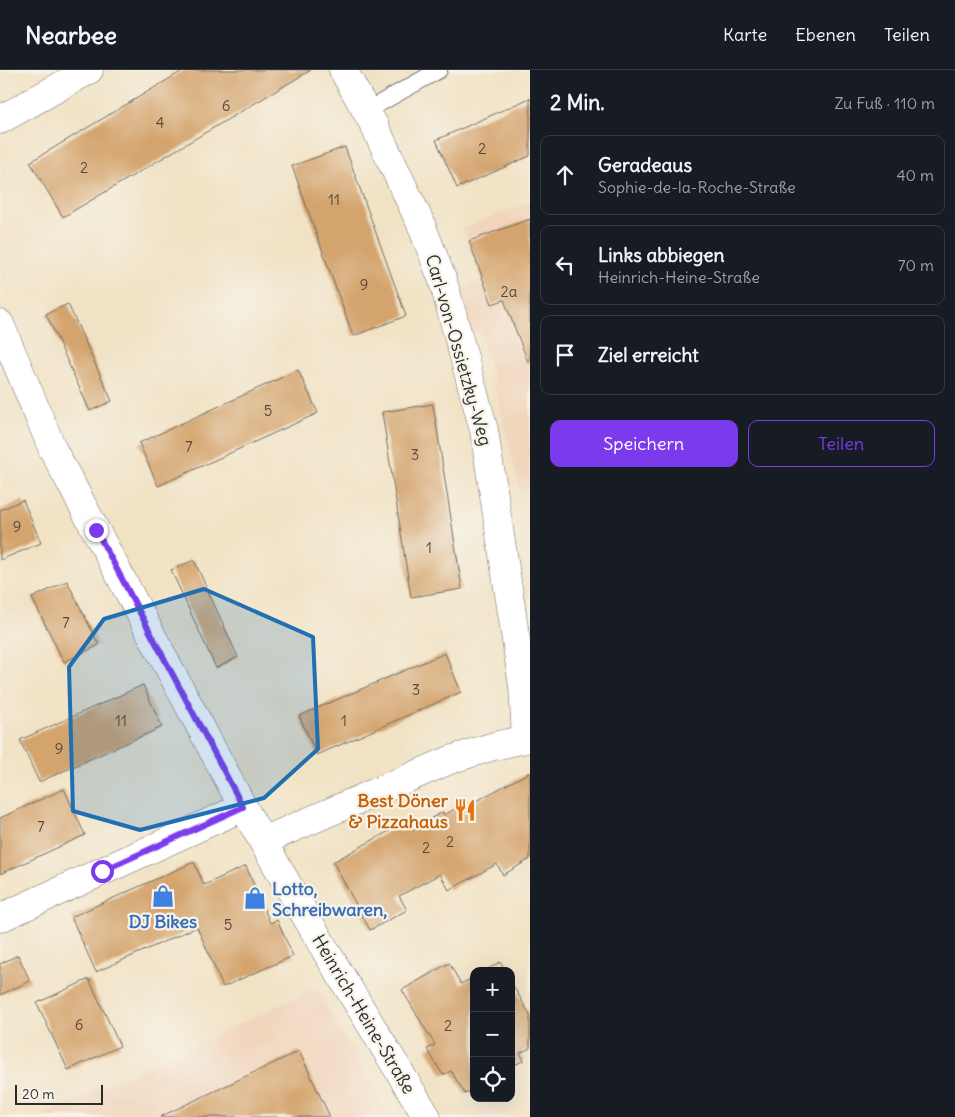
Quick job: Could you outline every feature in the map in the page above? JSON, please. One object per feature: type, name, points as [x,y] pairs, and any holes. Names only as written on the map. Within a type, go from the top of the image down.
[{"type":"street","points":[[0,120],[89,70]]},
{"type":"street","name":"Carl-von-Ossietzky-Weg","points":[[342,70],[366,111],[421,224],[443,281],[484,430],[527,683],[528,738]]},
{"type":"street","name":"Heinrich-Heine-Straße","points":[[0,324],[57,458],[243,807],[327,953],[427,1117]]},
{"type":"street","points":[[263,841],[450,760],[494,746],[528,738]]},
{"type":"street","points":[[0,918],[243,807]]},
{"type":"lane","points":[[366,111],[439,70]]},
{"type":"highlighted area","points":[[204,589],[313,637],[318,749],[264,798],[140,830],[73,811],[69,667],[104,619]]},
{"type":"shaded area","points":[[530,202],[530,485],[521,493],[480,330],[470,334],[456,292],[483,281],[463,228]]},
{"type":"shaded area","points":[[316,988],[391,1117],[40,1117]]},
{"type":"building","points":[[184,70],[311,70],[63,217],[30,162]]},
{"type":"building","points":[[530,98],[530,156],[457,188],[436,140]]},
{"type":"building","points":[[345,147],[406,316],[353,336],[292,166]]},
{"type":"building","points":[[530,219],[530,361],[528,362],[504,300],[492,304],[469,241]]},
{"type":"building","points":[[68,304],[112,401],[90,411],[46,314]]},
{"type":"building","points":[[298,370],[318,413],[158,486],[139,443]]},
{"type":"building","points":[[433,404],[462,589],[411,597],[382,412]]},
{"type":"building","points":[[23,500],[41,543],[0,560],[0,510]]},
{"type":"building","points":[[194,560],[238,657],[216,668],[171,570]]},
{"type":"building","points":[[67,581],[99,645],[64,662],[32,598]]},
{"type":"building","points":[[445,653],[461,692],[317,755],[299,716]]},
{"type":"building","points":[[143,685],[162,727],[39,782],[20,740]]},
{"type":"building","points":[[530,772],[530,859],[503,875],[497,864],[449,890],[440,874],[399,896],[407,910],[370,930],[333,862],[411,819],[415,827],[443,812],[444,815],[467,802],[469,805]]},
{"type":"building","points":[[64,789],[85,835],[0,874],[0,818]]},
{"type":"building","points":[[194,862],[204,885],[246,866],[270,923],[277,920],[293,956],[223,987],[197,927],[96,972],[71,917]]},
{"type":"building","points":[[18,955],[30,981],[0,995],[0,964]]},
{"type":"building","points":[[500,962],[503,967],[492,967]]},
{"type":"building","points":[[449,963],[461,984],[470,979],[470,1091],[465,1094],[451,1071],[443,1075],[427,1049],[435,1045],[402,990]]},
{"type":"building","points":[[89,979],[120,1046],[68,1070],[37,1003]]},
{"type":"building","points":[[515,989],[530,1015],[530,1048],[520,1053],[524,1060],[515,1065]]},
{"type":"building","points":[[299,1051],[330,1117],[160,1117]]},
{"type":"place","name":"Best Döner & Pizzahaus","points":[[465,810]]},
{"type":"place","name":"DJ Bikes","points":[[163,896]]},
{"type":"place","name":"Lotto, Schreibwaren,","points":[[255,898]]},
{"type":"route","points":[[96,530],[243,807],[102,871]]}]
